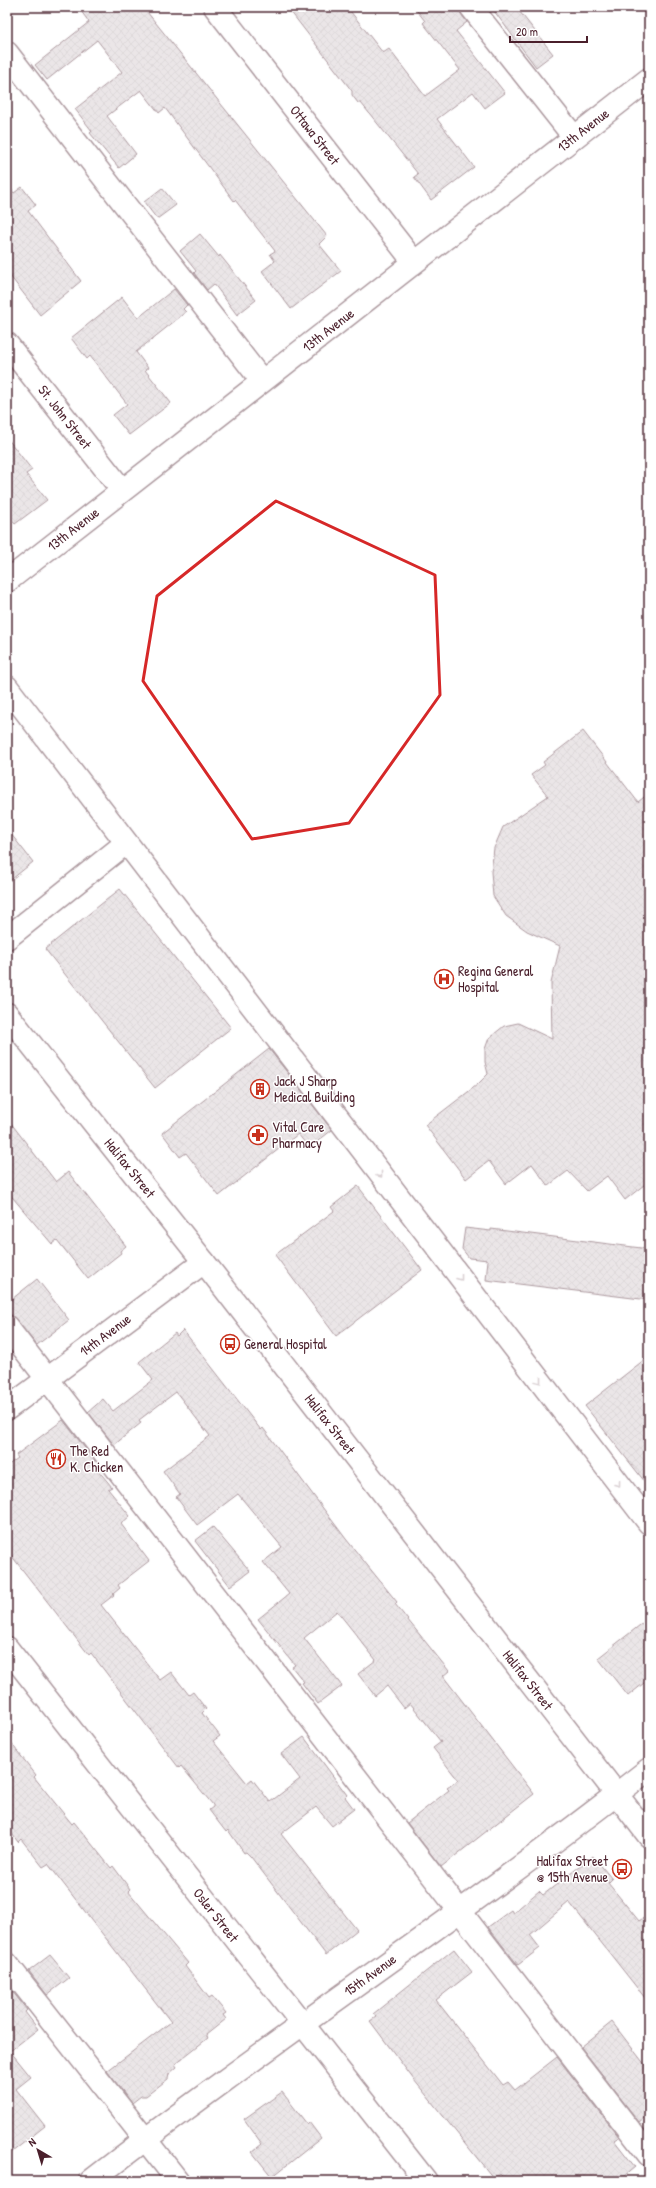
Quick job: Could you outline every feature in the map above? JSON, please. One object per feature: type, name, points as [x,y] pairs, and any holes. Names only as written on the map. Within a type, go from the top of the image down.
[{"type":"street","name":"Ottawa Street","points":[[215,7],[414,262]]},
{"type":"street","points":[[471,7],[574,137]]},
{"type":"street","points":[[7,53],[262,381]]},
{"type":"street","name":"13th Avenue","points":[[7,581],[649,79]]},
{"type":"street","name":"St. John Street","points":[[7,344],[122,490]]},
{"type":"street","points":[[7,687],[356,1144],[649,1523]]},
{"type":"street","points":[[7,938],[126,843]]},
{"type":"street","name":"Halifax Street","points":[[7,1014],[204,1262],[649,1836]]},
{"type":"street","name":"14th Avenue","points":[[7,1409],[204,1262]]},
{"type":"street","points":[[7,1327],[649,2155]]},
{"type":"street","name":"Osler Street","points":[[7,1648],[426,2181]]},
{"type":"street","name":"15th Avenue","points":[[91,2181],[145,2139],[459,1910],[649,1769]]},
{"type":"street","points":[[7,1964],[178,2181]]},
{"type":"highlighted area","points":[[276,501],[435,575],[440,695],[349,823],[252,839],[143,681],[157,596]]},
{"type":"building","points":[[78,7],[143,7],[327,236],[319,244],[341,271],[291,309],[262,271],[275,261],[270,254],[275,251],[235,200],[234,201],[165,108],[159,113],[141,90],[107,116],[136,154],[119,168],[90,133],[92,131],[75,109],[122,72],[97,40],[47,80],[35,65],[89,22]]},
{"type":"building","points":[[287,7],[347,7],[383,53],[389,49],[425,96],[460,70],[423,23],[425,21],[414,7],[459,7],[461,14],[467,22],[456,31],[505,93],[485,108],[473,92],[437,119],[474,167],[431,200],[414,177],[418,174],[361,103],[358,103],[352,95],[352,91]]},
{"type":"building","points":[[491,7],[516,7],[553,54],[536,67]]},
{"type":"building","points":[[7,184],[14,193],[22,187],[36,205],[28,211],[81,281],[40,315],[7,272]]},
{"type":"building","points":[[162,188],[176,205],[157,219],[144,202]]},
{"type":"building","points":[[200,234],[219,257],[220,255],[256,300],[237,315],[214,284],[207,290],[194,273],[196,271],[180,251]]},
{"type":"building","points":[[174,289],[187,305],[183,309],[186,312],[136,352],[148,368],[145,370],[171,403],[129,435],[113,415],[127,404],[90,356],[87,359],[71,338],[122,297],[138,318]]},
{"type":"building","points":[[7,438],[32,470],[26,474],[47,500],[15,524],[7,514]]},
{"type":"building","name":"Regina General Hospital","points":[[583,731],[638,802],[649,793],[649,1181],[625,1200],[607,1176],[587,1191],[568,1171],[548,1186],[532,1164],[506,1184],[489,1161],[466,1179],[425,1125],[477,1085],[488,1074],[485,1062],[485,1049],[489,1038],[504,1026],[518,1023],[552,1039],[551,983],[560,946],[527,931],[506,916],[493,896],[491,872],[494,848],[503,827],[548,796],[531,775],[545,765],[543,762]]},
{"type":"building","points":[[7,829],[33,862],[7,883]]},
{"type":"building","points":[[120,889],[231,1028],[155,1088],[45,949]]},
{"type":"building","name":"Jack J Sharp Medical Building","points":[[269,1049],[332,1130],[309,1148],[298,1134],[219,1196],[186,1153],[180,1157],[162,1133]]},
{"type":"building","points":[[7,1118],[56,1182],[68,1172],[126,1246],[120,1251],[121,1253],[88,1279],[57,1240],[52,1244],[7,1191]]},
{"type":"building","points":[[358,1186],[422,1270],[336,1336],[275,1255],[334,1211],[331,1207]]},
{"type":"building","points":[[465,1228],[491,1231],[491,1229],[649,1249],[649,1300],[486,1280],[488,1260],[469,1258],[462,1249]]},
{"type":"building","points":[[37,1279],[69,1320],[37,1345],[7,1310],[7,1303]]},
{"type":"building","points":[[183,1330],[261,1430],[263,1428],[346,1539],[397,1602],[395,1604],[449,1671],[443,1676],[534,1794],[441,1867],[407,1823],[449,1790],[447,1788],[458,1780],[433,1748],[441,1742],[410,1703],[404,1708],[387,1686],[375,1696],[358,1674],[376,1660],[337,1611],[304,1638],[342,1686],[318,1704],[302,1683],[304,1682],[292,1667],[295,1665],[258,1619],[289,1594],[263,1562],[282,1547],[238,1494],[197,1525],[176,1497],[180,1494],[163,1471],[210,1436],[176,1392],[139,1420],[141,1423],[114,1445],[88,1412],[103,1399],[113,1411],[153,1380],[139,1362],[175,1333],[177,1336]]},
{"type":"building","points":[[649,1356],[649,1487],[585,1406]]},
{"type":"building","points":[[63,1420],[95,1461],[92,1463],[112,1487],[108,1489],[130,1516],[121,1524],[149,1561],[118,1585],[120,1588],[113,1594],[114,1595],[101,1605],[160,1680],[171,1672],[189,1695],[193,1692],[206,1709],[202,1713],[220,1736],[213,1741],[247,1783],[252,1779],[270,1802],[300,1779],[281,1754],[304,1737],[347,1795],[345,1797],[354,1809],[332,1826],[316,1807],[281,1834],[357,1930],[326,1955],[251,1857],[246,1852],[244,1853],[228,1830],[226,1832],[209,1810],[213,1807],[213,1805],[181,1766],[179,1768],[91,1653],[89,1655],[7,1550],[7,1466],[18,1458],[16,1455]]},
{"type":"building","points":[[213,1527],[250,1571],[230,1586],[195,1541]]},
{"type":"building","points":[[649,1618],[649,1679],[628,1696],[598,1658]]},
{"type":"building","points":[[7,1738],[36,1775],[34,1777],[72,1824],[74,1822],[111,1868],[113,1866],[130,1889],[128,1891],[188,1963],[185,1966],[209,1998],[212,1996],[226,2013],[223,2015],[226,2019],[206,2035],[208,2038],[175,2064],[177,2067],[169,2074],[168,2079],[146,2096],[141,2096],[132,2103],[107,2071],[171,2022],[48,1864],[43,1867],[21,1839],[18,1842],[7,1827]]},
{"type":"building","points":[[593,1856],[612,1879],[608,1883],[639,1921],[649,1914],[649,2003],[569,1902],[530,1935],[540,1948],[518,1965],[488,1927],[511,1910],[513,1913],[539,1891],[543,1895]]},
{"type":"building","points":[[454,1949],[472,1972],[436,2000],[503,2085],[508,2082],[515,2090],[557,2057],[619,2137],[614,2140],[635,2167],[618,2181],[506,2181],[500,2174],[494,2179],[414,2080],[370,2021],[376,2017],[373,2014]]},
{"type":"building","points":[[50,1955],[69,1978],[47,1995],[29,1971]]},
{"type":"building","points":[[9,1987],[27,2010],[25,2012],[38,2029],[10,2051],[31,2077],[16,2089],[45,2126],[7,2156],[7,1988]]},
{"type":"building","points":[[612,2022],[649,2070],[649,2114],[639,2122],[581,2047]]},
{"type":"building","points":[[282,2092],[307,2124],[309,2122],[321,2138],[272,2177],[252,2152],[262,2144],[244,2119]]},
{"type":"place","name":"Regina General Hospital","points":[[444,979]]},
{"type":"place","name":"Jack J Sharp Medical Building","points":[[260,1089]]},
{"type":"place","name":"Vital Care Pharmacy","points":[[258,1135]]},
{"type":"place","name":"General Hospital","points":[[230,1344]]},
{"type":"place","name":"The Red K. Chicken","points":[[56,1459]]},
{"type":"place","name":"Halifax Street @ 15th Avenue","points":[[622,1869]]}]
